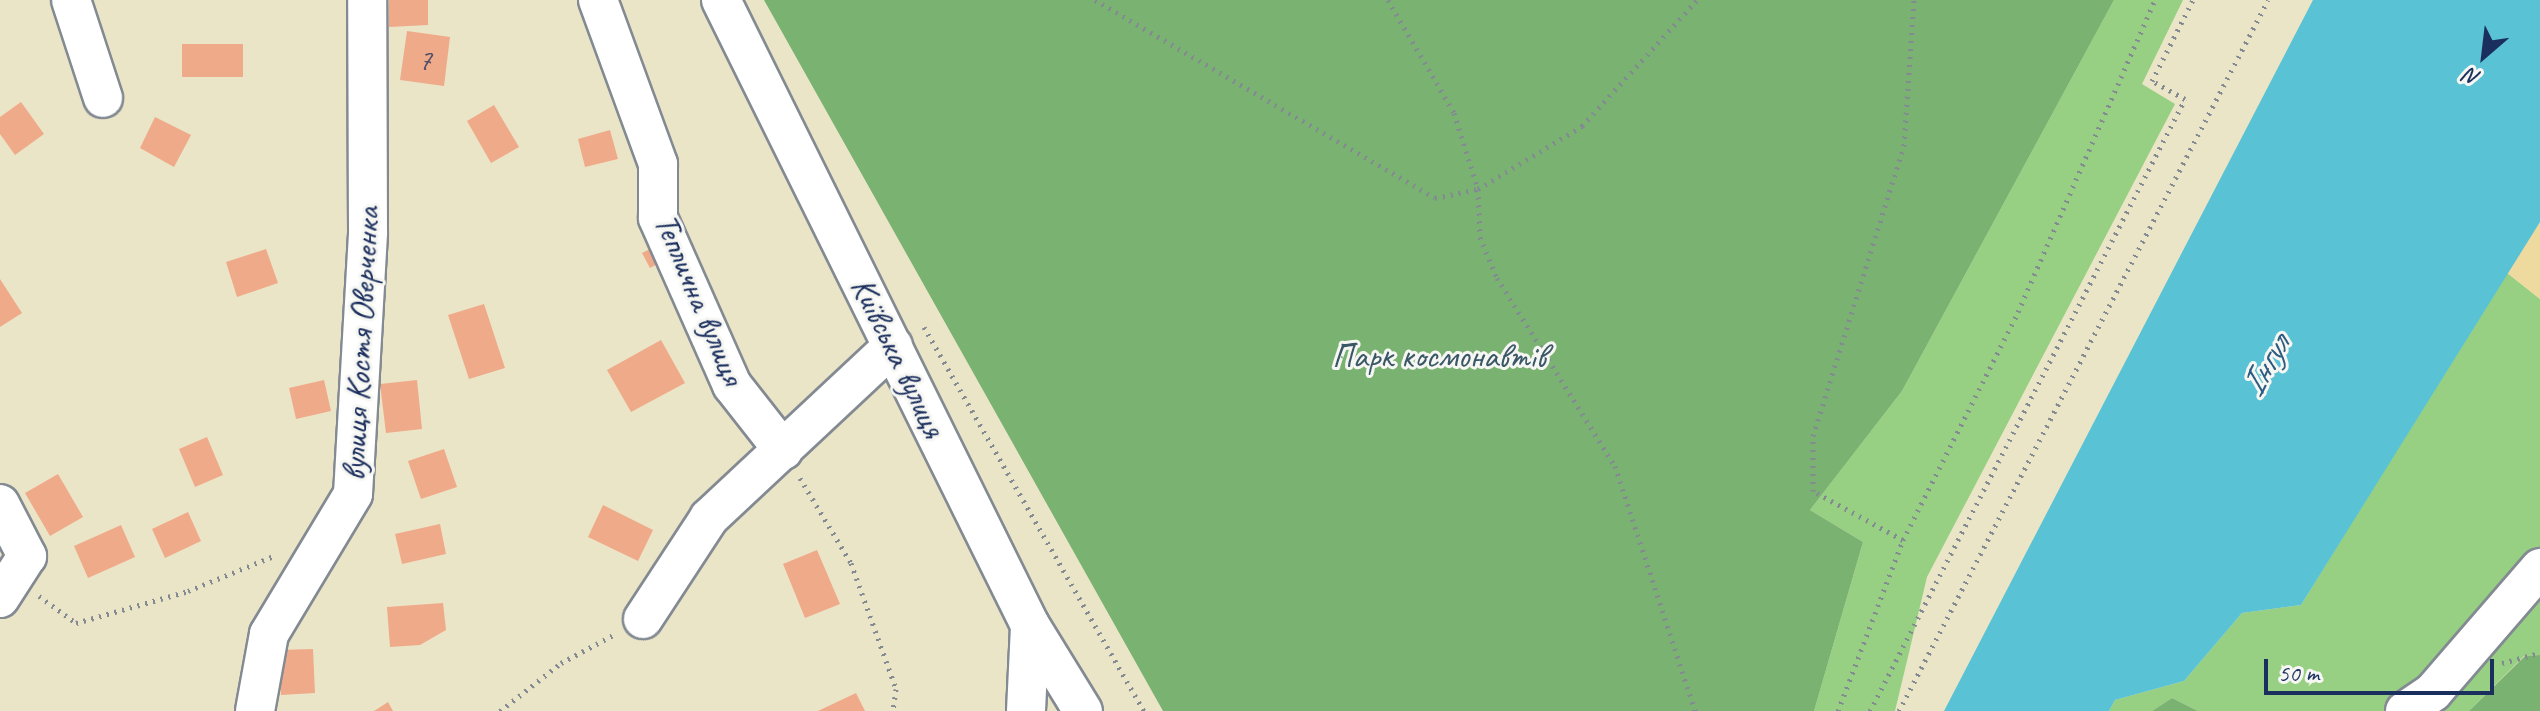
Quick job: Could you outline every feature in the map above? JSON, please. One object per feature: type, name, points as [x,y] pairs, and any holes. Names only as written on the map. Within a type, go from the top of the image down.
[{"type":"street","points":[[71,0],[103,98]]},
{"type":"street","name":"вулиця Костя Оверченка","points":[[255,711],[269,634],[353,494],[368,232],[367,0]]},
{"type":"street","name":"Теплична вулиця","points":[[598,0],[658,164],[658,218],[732,385],[783,450]]},
{"type":"street","name":"Київська вулиця","points":[[721,0],[1030,625],[1083,711]]},
{"type":"street","points":[[643,619],[709,518],[893,346]]},
{"type":"street","points":[[0,504],[27,556],[8,588]]},
{"type":"street","points":[[2405,711],[2433,692],[2540,568]]},
{"type":"street","points":[[1026,711],[1030,625]]},
{"type":"path","points":[[1095,0],[1435,198],[1478,189],[1582,126],[1697,0]]},
{"type":"path","points":[[1388,0],[1454,113],[1478,189],[1480,237],[1497,278],[1615,466],[1695,711]]},
{"type":"path","points":[[1903,540],[1813,491],[1813,436],[1904,146],[1914,0]]},
{"type":"path","points":[[1838,711],[1903,540],[2024,298],[2155,0]]},
{"type":"path","points":[[1870,711],[2185,99],[2152,81],[2193,0]]},
{"type":"path","points":[[1899,711],[2268,0]]},
{"type":"path","points":[[918,315],[1144,711]]},
{"type":"path","points":[[783,450],[851,563],[896,689],[893,711]]},
{"type":"path","points":[[8,588],[76,623],[188,591],[329,533]]},
{"type":"path","points":[[500,711],[561,663],[643,619]]},
{"type":"green space","name":"Парк космонавтів","points":[[764,0],[2114,0],[1902,391],[1810,510],[1863,542],[1814,711],[1163,711]]},
{"type":"green space","points":[[2114,0],[2183,0],[2142,84],[2175,104],[1927,577],[1895,711],[1814,711],[1863,542],[1810,510],[1902,391]]},
{"type":"green space","points":[[2506,272],[2540,299],[2540,655],[2524,656],[2469,711],[2198,711],[2172,698],[2152,711],[2109,711],[2115,700],[2184,681],[2242,613],[2301,605]]},
{"type":"green space","points":[[2540,655],[2540,711],[2469,711],[2525,656]]},
{"type":"green space","points":[[2172,698],[2198,711],[2152,711]]},
{"type":"sand","points":[[2540,222],[2540,299],[2506,272]]},
{"type":"water","name":"Інгул","points":[[2313,0],[2540,0],[2540,222],[2301,605],[2242,613],[2184,681],[2115,700],[2109,711],[1944,711]]},
{"type":"building","points":[[389,0],[428,0],[428,25],[389,27]]},
{"type":"building","points":[[407,31],[450,37],[444,86],[400,80]]},
{"type":"building","points":[[182,44],[243,44],[243,77],[182,77]]},
{"type":"building","points":[[21,102],[44,134],[15,155],[0,134],[0,117]]},
{"type":"building","points":[[494,105],[519,147],[491,163],[467,121]]},
{"type":"building","points":[[155,117],[191,135],[174,167],[140,148]]},
{"type":"building","points":[[610,130],[618,159],[585,167],[578,139]]},
{"type":"building","points":[[654,247],[661,262],[650,268],[642,253]]},
{"type":"building","points":[[266,249],[278,283],[237,297],[226,262]]},
{"type":"building","points":[[0,279],[22,313],[0,327]]},
{"type":"building","points":[[484,304],[505,368],[469,379],[448,315]]},
{"type":"building","points":[[661,340],[685,383],[631,412],[607,370]]},
{"type":"building","points":[[324,380],[331,411],[296,419],[289,388]]},
{"type":"building","points":[[417,380],[422,429],[386,433],[380,384]]},
{"type":"building","points":[[207,437],[223,475],[195,487],[179,449]]},
{"type":"building","points":[[444,449],[457,487],[421,499],[408,461]]},
{"type":"building","points":[[58,474],[83,517],[50,536],[25,493]]},
{"type":"building","points":[[603,505],[653,530],[638,561],[588,537]]},
{"type":"building","points":[[188,512],[201,541],[165,558],[152,529]]},
{"type":"building","points":[[440,524],[446,554],[402,564],[395,534]]},
{"type":"building","points":[[121,525],[135,557],[88,578],[74,546]]},
{"type":"building","points":[[817,550],[840,604],[805,618],[783,564]]},
{"type":"building","points":[[443,603],[446,630],[420,645],[390,647],[387,607]]},
{"type":"building","points":[[313,649],[315,693],[281,695],[279,650]]},
{"type":"building","points":[[856,693],[865,711],[818,711]]},
{"type":"building","points":[[388,702],[393,711],[374,711]]}]
